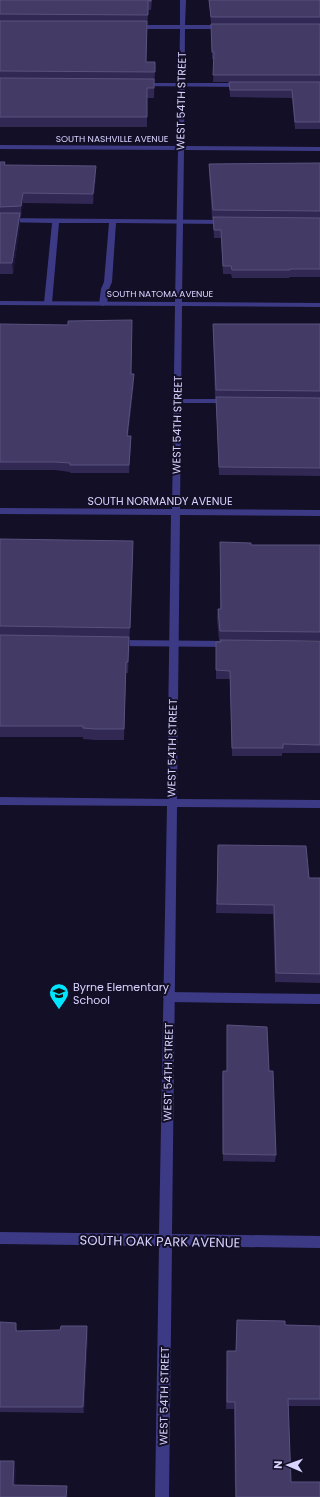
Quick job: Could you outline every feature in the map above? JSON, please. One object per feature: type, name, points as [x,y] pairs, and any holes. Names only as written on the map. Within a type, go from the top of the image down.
[{"type":"street","name":"WEST 54TH STREET","points":[[162,1497],[183,0]]},
{"type":"street","points":[[130,27],[228,28]]},
{"type":"street","points":[[135,85],[251,85]]},
{"type":"street","name":"SOUTH NASHVILLE AVENUE","points":[[0,147],[320,149]]},
{"type":"street","points":[[0,220],[237,222]]},
{"type":"street","points":[[48,303],[56,221]]},
{"type":"street","points":[[104,304],[105,289],[108,282],[113,221]]},
{"type":"street","name":"SOUTH NATOMA AVENUE","points":[[0,303],[320,305]]},
{"type":"street","points":[[177,400],[233,401]]},
{"type":"street","name":"SOUTH NORMANDY AVENUE","points":[[0,511],[320,513]]},
{"type":"street","points":[[106,643],[242,644]]},
{"type":"street","points":[[0,801],[320,804]]},
{"type":"street","points":[[169,997],[320,999]]},
{"type":"street","name":"SOUTH OAK PARK AVENUE","points":[[0,1238],[320,1242]]},
{"type":"building","points":[[0,0],[151,1],[148,1],[148,15],[0,14]]},
{"type":"building","points":[[209,0],[320,0],[320,17],[211,17]]},
{"type":"building","points":[[0,21],[147,21],[146,62],[155,62],[155,72],[0,71]]},
{"type":"building","points":[[211,24],[320,24],[320,75],[213,75],[214,52],[212,52]]},
{"type":"building","points":[[0,78],[154,79],[154,88],[147,88],[147,117],[0,117]]},
{"type":"building","points":[[229,82],[320,82],[320,122],[295,122],[292,90],[230,90]]},
{"type":"building","points":[[0,162],[5,162],[4,165],[96,166],[93,194],[23,193],[21,206],[0,207]]},
{"type":"building","points":[[320,163],[320,211],[213,210],[209,164]]},
{"type":"building","points":[[0,213],[20,213],[12,263],[0,263]]},
{"type":"building","points":[[213,217],[320,218],[320,269],[232,270],[231,266],[223,266],[221,230],[214,230]]},
{"type":"building","points":[[132,320],[131,374],[134,374],[127,436],[131,436],[129,465],[70,465],[70,463],[55,462],[0,462],[0,324],[68,325],[68,321]]},
{"type":"building","points":[[213,324],[320,324],[320,391],[216,390]]},
{"type":"building","points":[[216,397],[320,398],[320,468],[219,467]]},
{"type":"building","points":[[0,539],[133,541],[130,628],[0,626]]},
{"type":"building","points":[[220,542],[251,543],[251,545],[320,545],[320,632],[220,631],[218,609],[221,609]]},
{"type":"building","points":[[0,635],[129,637],[128,662],[126,662],[124,729],[95,729],[83,728],[83,726],[0,726]]},
{"type":"building","points":[[220,640],[320,641],[320,745],[283,744],[283,748],[232,748],[230,671],[216,670],[216,642],[221,642]]},
{"type":"building","points":[[218,845],[306,846],[309,878],[320,878],[320,974],[276,973],[274,905],[217,904]]},
{"type":"building","points":[[227,1025],[267,1027],[269,1071],[273,1071],[276,1155],[223,1154],[223,1071],[227,1071]]},
{"type":"building","points":[[237,1320],[285,1321],[285,1325],[320,1326],[320,1399],[288,1399],[291,1482],[320,1482],[320,1497],[236,1497],[235,1402],[227,1402],[227,1351],[236,1351]]},
{"type":"building","points":[[0,1322],[16,1323],[16,1331],[60,1330],[61,1326],[87,1326],[83,1407],[0,1407]]},
{"type":"building","points":[[0,1461],[14,1461],[13,1485],[67,1486],[66,1497],[0,1497]]},
{"type":"place","name":"Byrne Elementary School","points":[[59,1010]]}]
